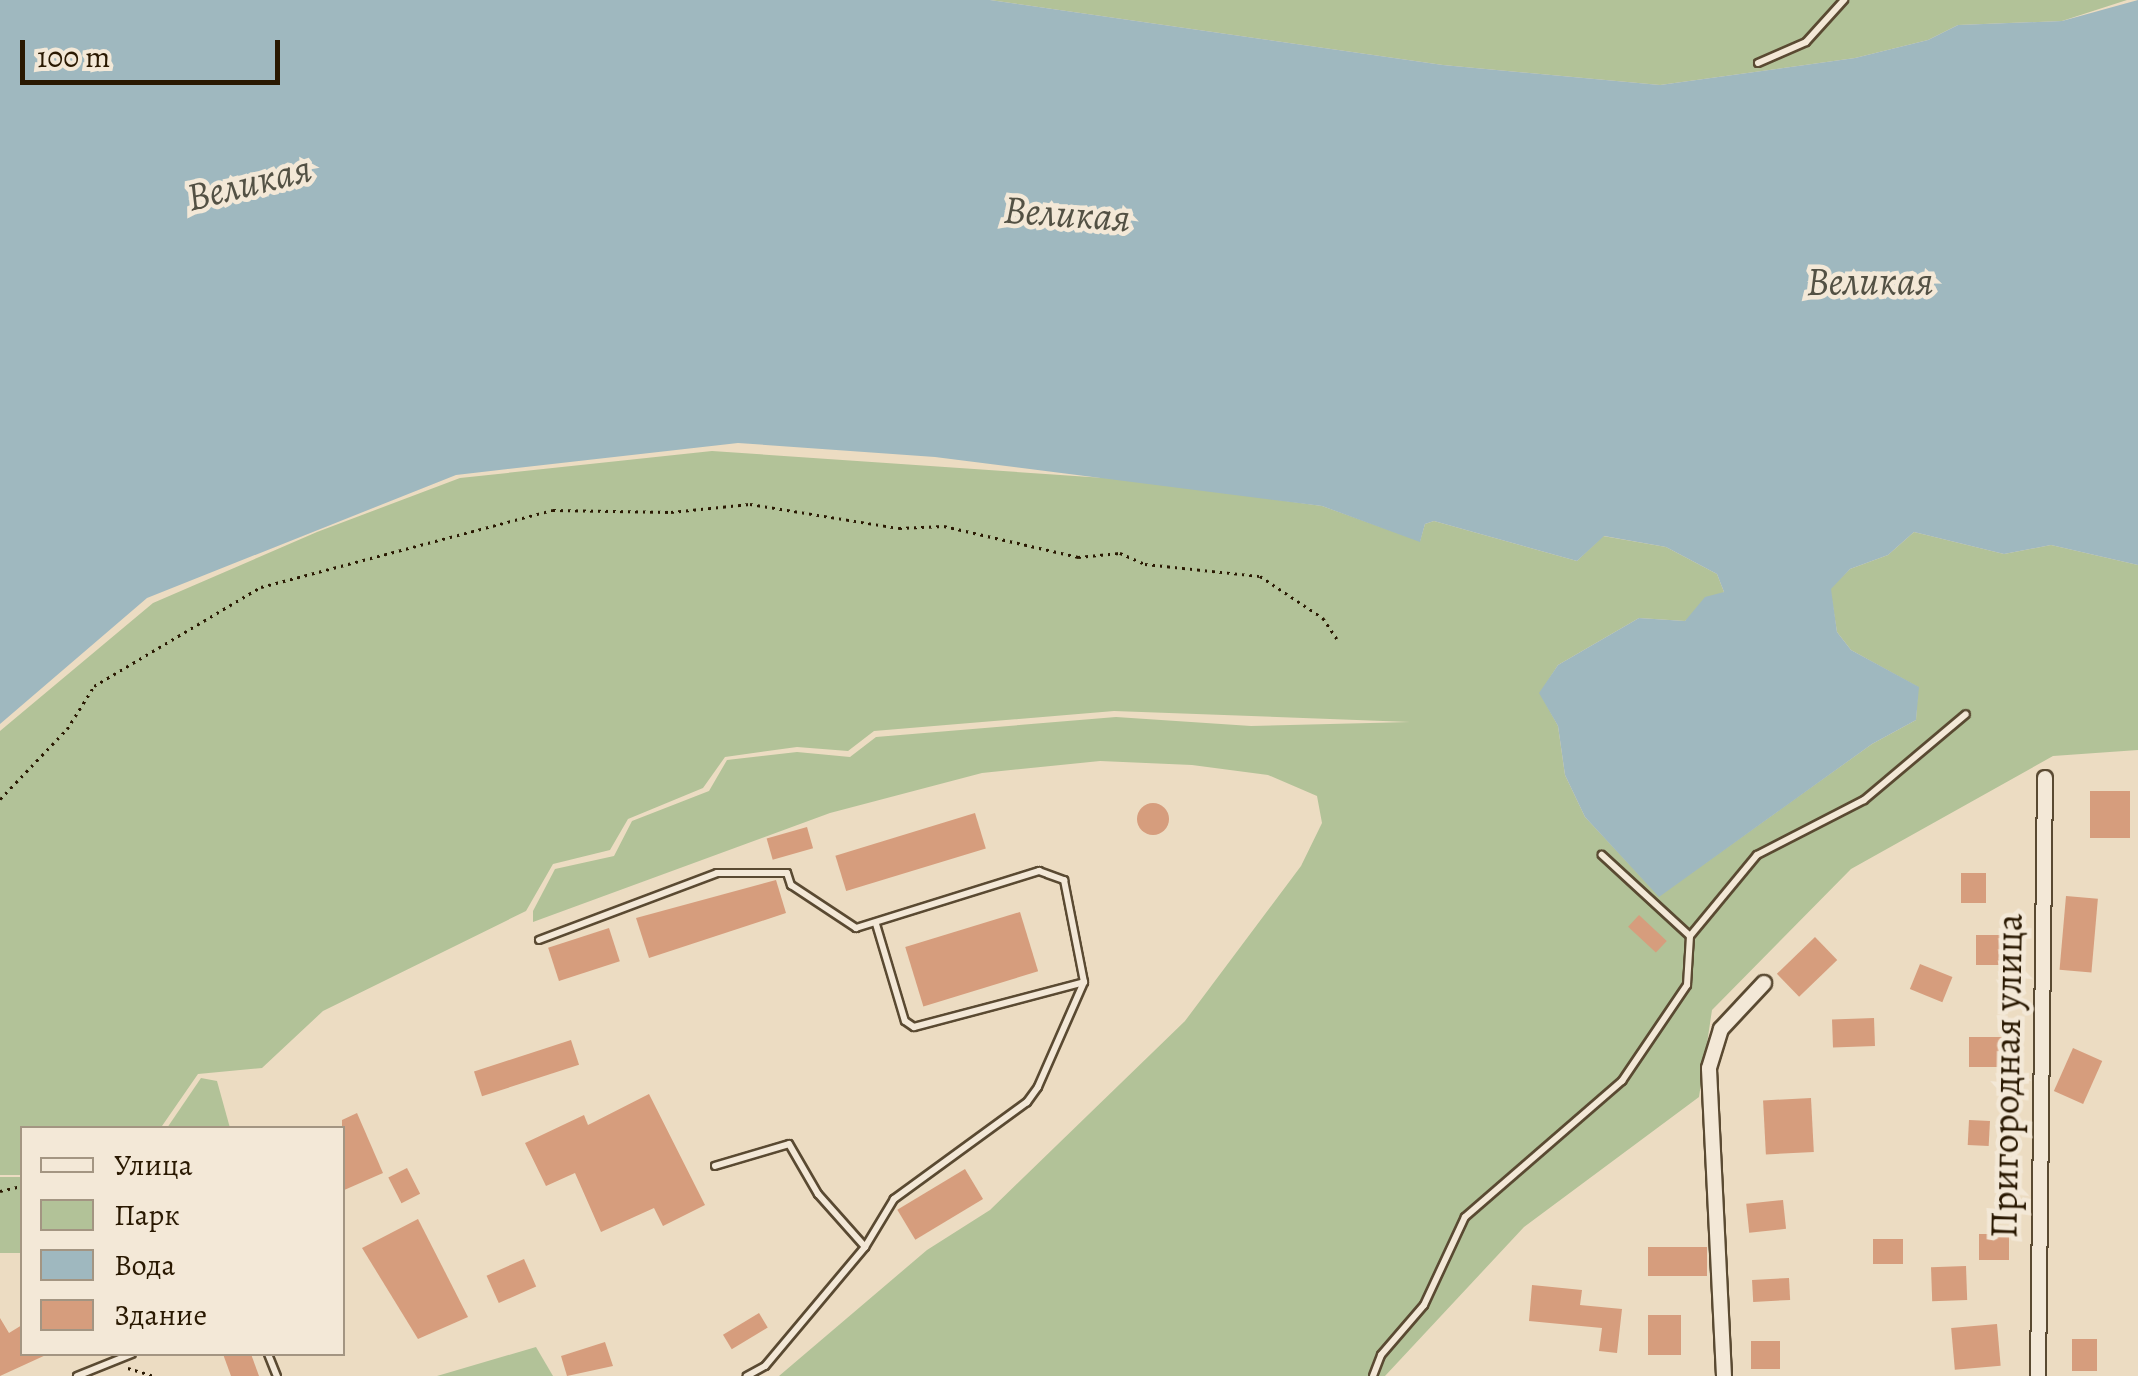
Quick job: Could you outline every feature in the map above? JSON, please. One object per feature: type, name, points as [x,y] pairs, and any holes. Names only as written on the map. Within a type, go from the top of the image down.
[{"type":"street","name":"Пригородная улица","points":[[2038,1376],[2045,778]]},
{"type":"street","points":[[1724,1376],[1709,1068],[1721,1029],[1764,983]]},
{"type":"lane","points":[[1758,63],[1806,42],[1844,0]]},
{"type":"lane","points":[[1373,1376],[1381,1355],[1424,1305],[1465,1216],[1622,1081],[1686,984],[1690,936],[1756,856],[1864,800],[1966,714]]},
{"type":"lane","points":[[1602,854],[1690,936]]},
{"type":"lane","points":[[539,940],[716,873],[787,874],[790,885],[846,922],[876,924],[1053,871],[1064,880],[1084,982],[1027,1102],[894,1199],[865,1248],[765,1366],[747,1376]]},
{"type":"lane","points":[[876,924],[905,1020],[914,1028],[1084,982]]},
{"type":"lane","points":[[716,1166],[777,1142],[788,1144],[818,1194],[865,1248]]},
{"type":"lane","points":[[77,1376],[127,1356]]},
{"type":"path","points":[[0,799],[68,729],[94,686],[261,587],[553,510],[671,512],[750,504],[899,528],[944,526],[1078,556],[1120,553],[1144,564],[1260,576],[1324,618],[1337,639]]},
{"type":"path","points":[[113,1362],[154,1376]]},
{"type":"green space","points":[[990,0],[2127,0],[2062,21],[1958,25],[1928,40],[1855,58],[1660,85],[1443,65]]},
{"type":"green space","points":[[712,451],[1134,480],[1322,506],[1420,541],[1425,524],[1434,521],[1577,561],[1603,536],[1666,547],[1717,574],[1724,592],[1685,621],[1639,618],[1558,665],[1540,693],[1558,726],[1565,775],[1585,817],[1659,896],[1872,744],[1916,720],[1918,687],[1851,650],[1837,632],[1830,588],[1850,569],[1888,555],[1914,532],[2004,554],[2051,545],[2138,565],[2138,750],[2053,756],[1851,869],[1712,1010],[1699,1097],[1524,1227],[1385,1376],[779,1376],[927,1250],[990,1210],[1185,1021],[1301,866],[1322,823],[1317,796],[1268,775],[1192,765],[1100,761],[982,773],[830,813],[533,922],[533,911],[555,869],[614,856],[632,821],[709,791],[727,760],[797,752],[850,757],[876,737],[1116,717],[1251,726],[1410,722],[1114,711],[874,731],[848,751],[797,747],[725,757],[703,788],[628,819],[610,850],[553,864],[526,911],[323,1011],[262,1068],[198,1074],[162,1126],[20,1126],[20,1175],[0,1175],[0,731],[153,603],[317,532],[460,478]]},
{"type":"green space","points":[[201,1078],[217,1081],[229,1126],[168,1126]]},
{"type":"green space","points":[[0,1177],[20,1177],[20,1253],[0,1253]]},
{"type":"green space","points":[[536,1347],[553,1376],[437,1376]]},
{"type":"water","name":"Великая","points":[[0,0],[990,0],[1443,65],[1660,85],[1855,58],[1928,40],[1958,25],[2062,21],[2138,0],[2138,565],[2051,545],[2004,554],[1914,532],[1888,555],[1850,569],[1831,589],[1837,632],[1851,650],[1919,687],[1916,720],[1872,744],[1659,897],[1585,817],[1565,775],[1558,726],[1539,693],[1558,665],[1639,618],[1685,621],[1705,597],[1724,592],[1717,574],[1666,547],[1604,536],[1577,561],[1434,521],[1425,524],[1420,542],[1322,506],[935,457],[738,443],[456,475],[147,598],[0,724]]},
{"type":"building","points":[[2090,791],[2130,791],[2130,838],[2090,838]]},
{"type":"building","points":[[1153,803],[1164,808],[1169,819],[1164,830],[1153,835],[1142,830],[1137,819],[1142,808]]},
{"type":"building","points":[[975,813],[986,848],[846,891],[835,856]]},
{"type":"building","points":[[807,827],[813,848],[773,860],[767,839]]},
{"type":"building","points":[[1961,873],[1986,873],[1986,903],[1961,903]]},
{"type":"building","points":[[776,880],[786,913],[649,958],[636,918]]},
{"type":"building","points":[[2066,896],[2098,899],[2091,973],[2060,970]]},
{"type":"building","points":[[1020,912],[1038,971],[923,1006],[905,947]]},
{"type":"building","points":[[1639,915],[1667,941],[1656,953],[1628,927]]},
{"type":"building","points":[[609,928],[620,961],[559,981],[548,948]]},
{"type":"building","points":[[1976,935],[2001,935],[2001,965],[1976,965]]},
{"type":"building","points":[[1815,937],[1837,960],[1799,997],[1777,974]]},
{"type":"building","points":[[1920,964],[1952,977],[1942,1002],[1910,989]]},
{"type":"building","points":[[1874,1018],[1875,1046],[1833,1047],[1832,1019]]},
{"type":"building","points":[[1969,1037],[2002,1037],[2002,1067],[1969,1067]]},
{"type":"building","points":[[571,1040],[579,1065],[482,1096],[474,1072]]},
{"type":"building","points":[[2073,1048],[2102,1061],[2083,1104],[2054,1091]]},
{"type":"building","points":[[649,1094],[705,1205],[663,1226],[654,1208],[601,1232],[575,1173],[546,1186],[525,1143],[584,1115],[588,1125]]},
{"type":"building","points":[[1811,1098],[1814,1152],[1766,1154],[1763,1101]]},
{"type":"building","points":[[357,1113],[383,1173],[345,1190],[345,1126],[342,1120]]},
{"type":"building","points":[[1969,1120],[1990,1121],[1989,1146],[1968,1145]]},
{"type":"building","points":[[407,1168],[420,1194],[401,1203],[388,1178]]},
{"type":"building","points":[[965,1169],[983,1199],[915,1240],[897,1210]]},
{"type":"building","points":[[1783,1200],[1786,1229],[1749,1233],[1746,1204]]},
{"type":"building","points":[[418,1219],[468,1317],[418,1339],[362,1248]]},
{"type":"building","points":[[1979,1234],[2009,1234],[2009,1260],[1979,1260]]},
{"type":"building","points":[[1873,1239],[1903,1239],[1903,1264],[1873,1264]]},
{"type":"building","points":[[1648,1247],[1707,1247],[1707,1276],[1648,1276]]},
{"type":"building","points":[[524,1259],[536,1286],[499,1303],[487,1276]]},
{"type":"building","points":[[1966,1266],[1967,1300],[1932,1301],[1931,1267]]},
{"type":"building","points":[[1789,1278],[1790,1300],[1753,1302],[1752,1280]]},
{"type":"building","points":[[1532,1285],[1582,1290],[1580,1305],[1622,1309],[1617,1353],[1599,1351],[1602,1328],[1529,1321]]},
{"type":"building","points":[[759,1313],[768,1328],[732,1349],[723,1335]]},
{"type":"building","points":[[1648,1315],[1681,1315],[1681,1355],[1648,1355]]},
{"type":"building","points":[[0,1318],[9,1333],[20,1326],[20,1356],[44,1356],[0,1376]]},
{"type":"building","points":[[1997,1324],[2001,1366],[1955,1370],[1951,1328]]},
{"type":"building","points":[[2072,1339],[2097,1339],[2097,1371],[2072,1371]]},
{"type":"building","points":[[1751,1341],[1780,1341],[1780,1369],[1751,1369]]},
{"type":"building","points":[[605,1342],[613,1366],[567,1376],[561,1356]]},
{"type":"building","points":[[224,1356],[252,1356],[259,1376],[231,1376]]}]
